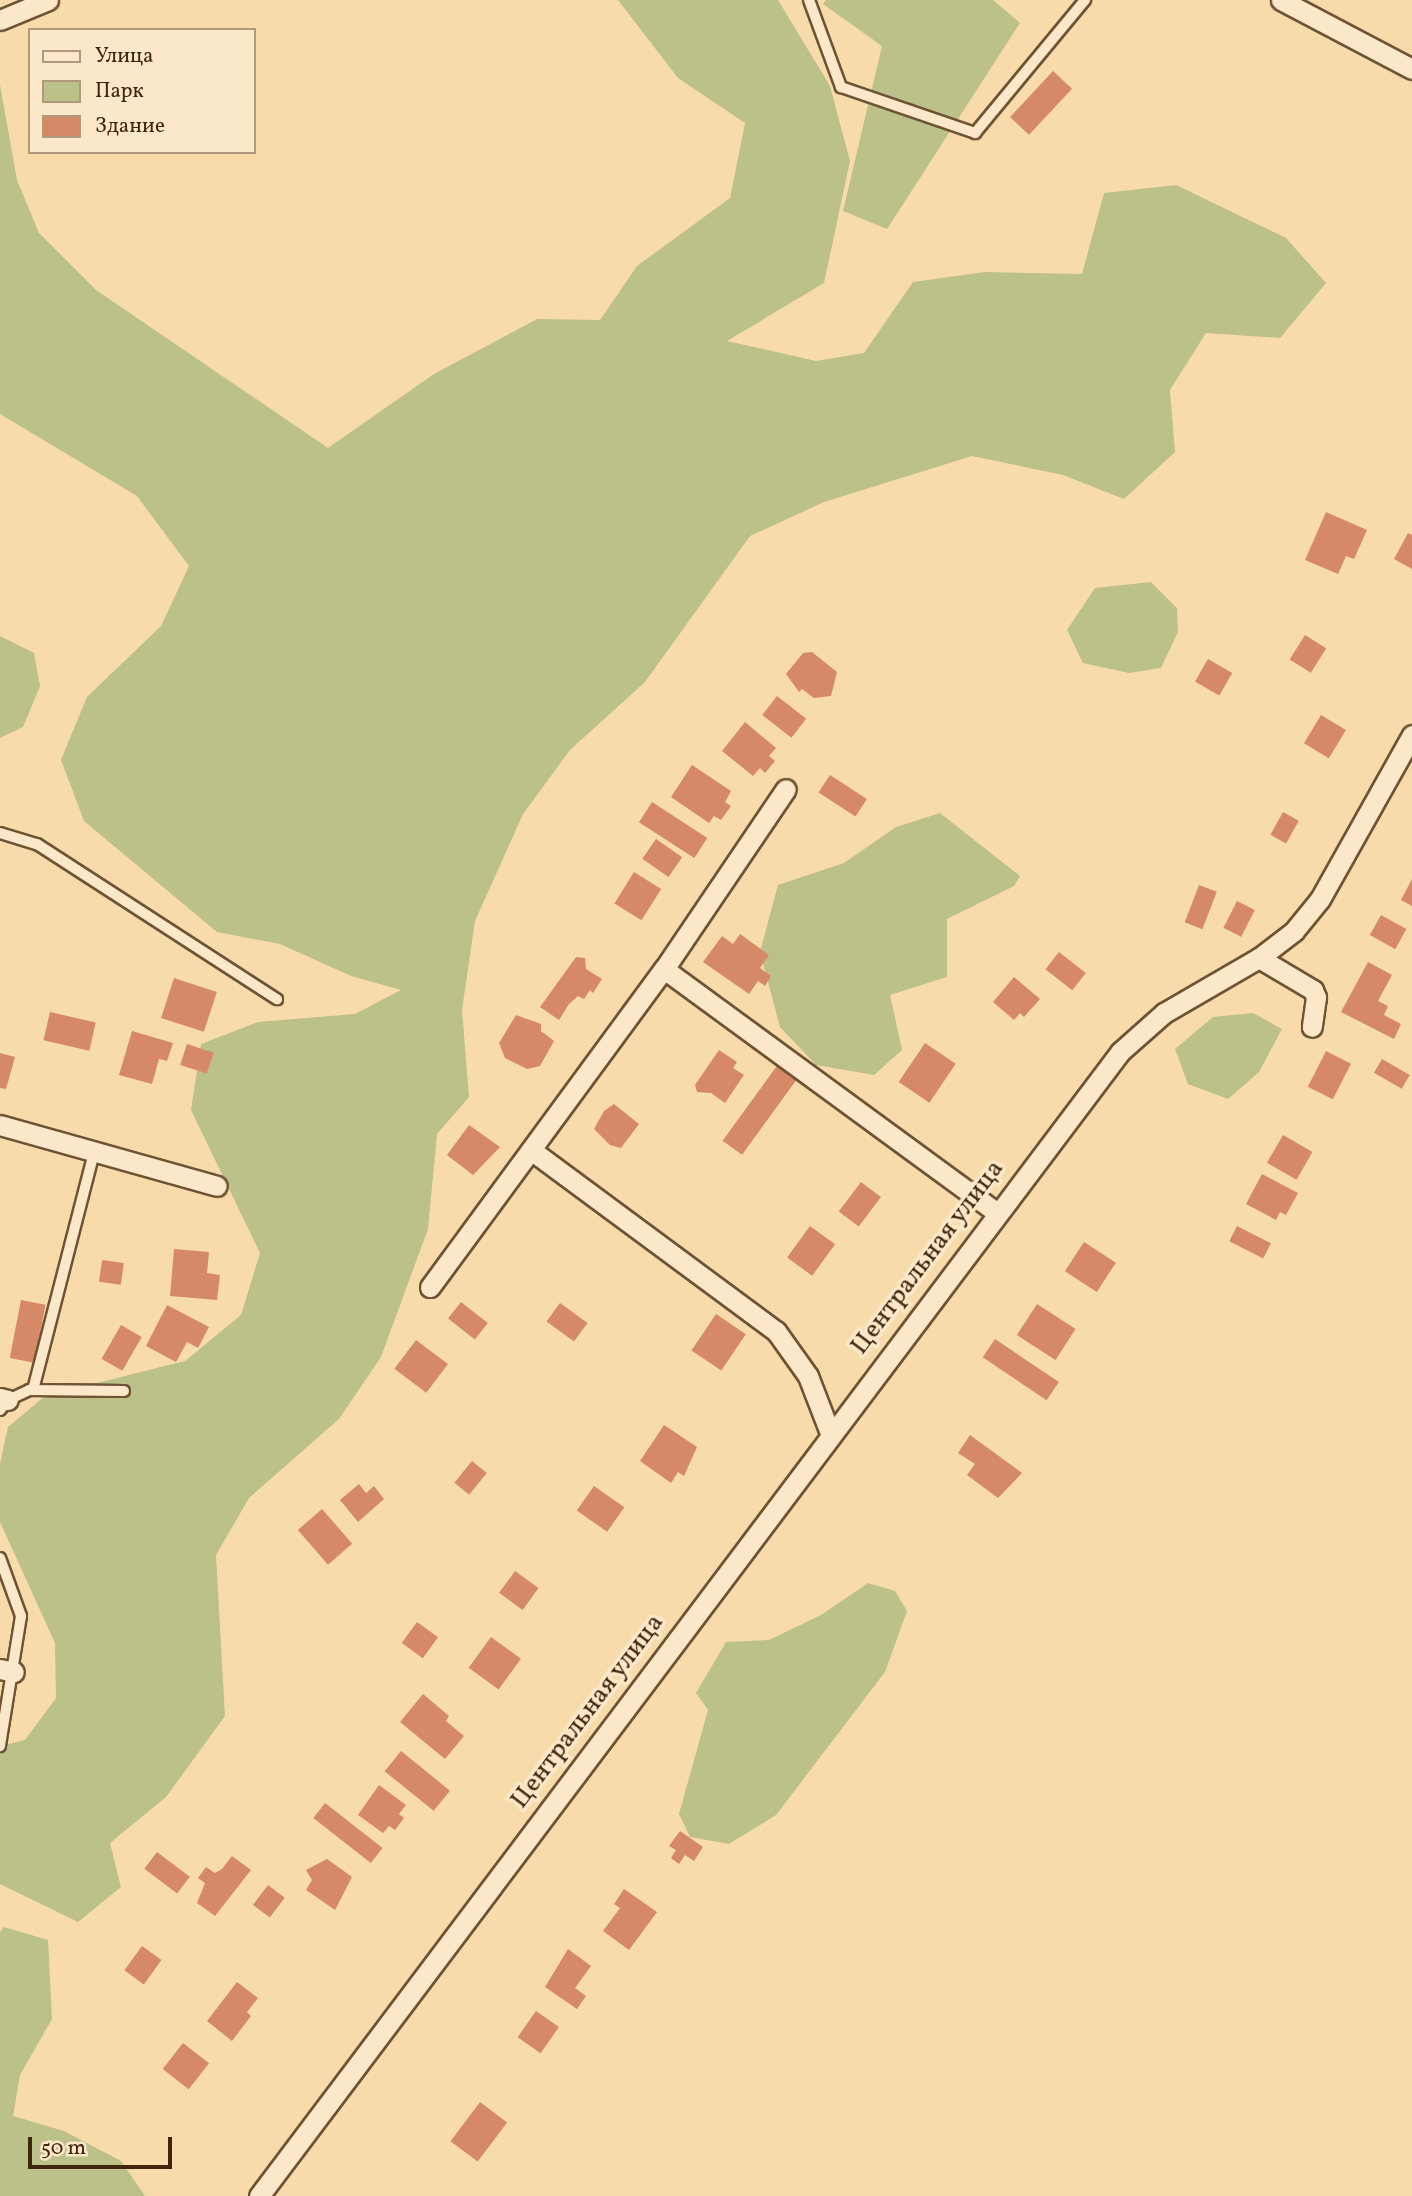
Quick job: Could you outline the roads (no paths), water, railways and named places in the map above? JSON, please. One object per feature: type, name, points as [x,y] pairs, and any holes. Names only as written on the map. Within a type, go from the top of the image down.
[{"type":"street","points":[[8,12],[48,0]]},
{"type":"street","points":[[1281,0],[1412,69]]},
{"type":"street","name":"Центральная улица","points":[[258,2196],[996,1212],[1120,1052],[1164,1013],[1259,958],[1294,931],[1320,899],[1412,736]]},
{"type":"street","points":[[430,1287],[664,969],[786,789]]},
{"type":"street","points":[[1259,958],[1313,990],[1316,997],[1312,1027]]},
{"type":"street","points":[[664,969],[996,1212]]},
{"type":"street","points":[[0,1125],[217,1186]]},
{"type":"street","points":[[531,1150],[776,1331],[808,1376],[830,1433]]},
{"type":"lane","points":[[809,0],[841,87],[975,133],[1085,0]]},
{"type":"lane","points":[[0,834],[37,845],[277,999]]},
{"type":"lane","points":[[33,1390],[94,1152]]},
{"type":"lane","points":[[3,1402],[33,1390],[124,1391]]},
{"type":"lane","points":[[0,1558],[21,1616],[7,1670],[0,1746]]}]
